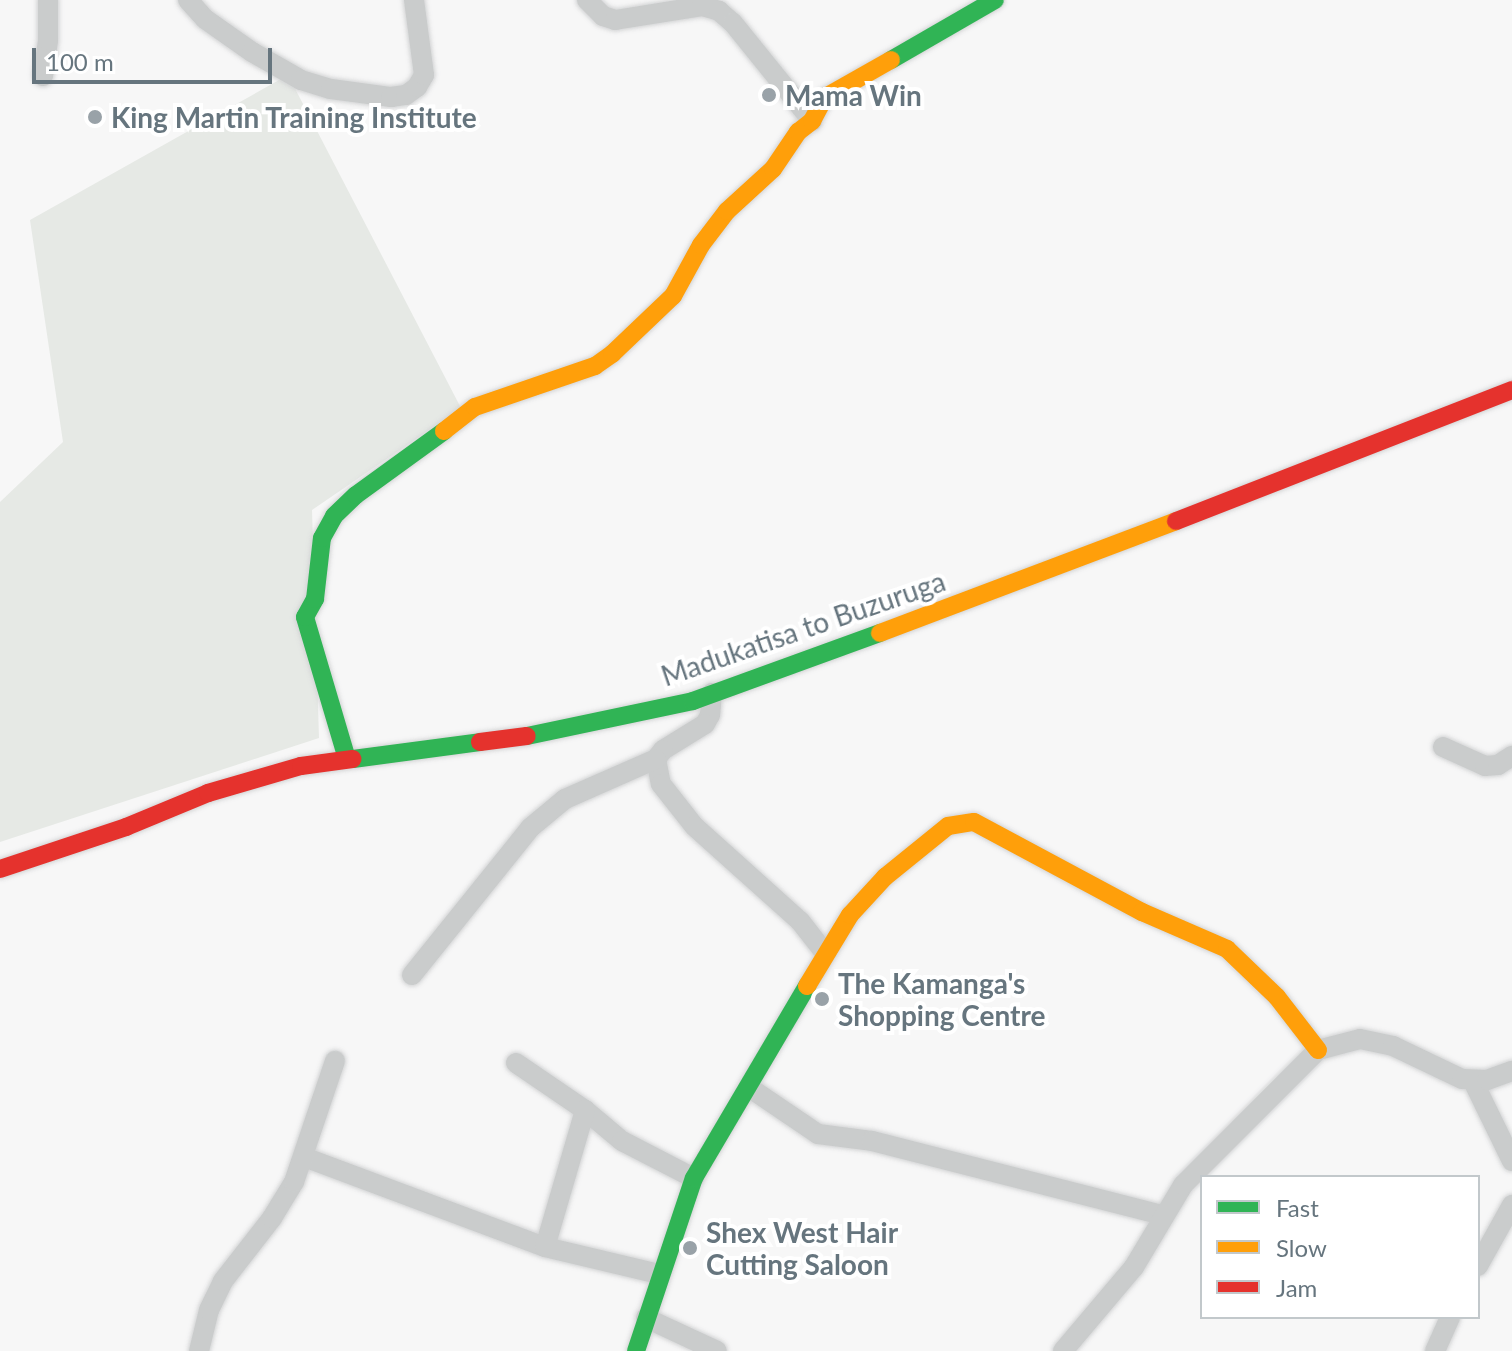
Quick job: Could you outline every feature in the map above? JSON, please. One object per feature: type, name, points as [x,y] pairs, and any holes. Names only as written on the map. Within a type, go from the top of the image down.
[{"type":"street","points":[[43,76],[48,40],[48,0]]},
{"type":"street","points":[[188,0],[205,19],[252,52],[301,80],[331,89],[391,97],[406,95],[417,87],[424,75],[414,0]]},
{"type":"street","points":[[587,0],[603,16],[615,20],[702,6],[719,11],[733,23],[812,121]]},
{"type":"street","points":[[347,759],[305,617],[315,599],[322,538],[334,516],[356,495],[397,468],[475,407],[595,366],[612,354],[673,296],[701,245],[727,211],[773,169],[798,132],[812,121],[824,98],[995,0]]},
{"type":"street","name":"Madukatisa to Buzuruga","points":[[0,869],[126,827],[208,793],[301,766],[527,736],[681,704],[1000,589],[1512,390]]},
{"type":"street","points":[[412,975],[448,925],[540,818],[565,799],[656,759],[663,750],[705,724],[710,715],[712,693]]},
{"type":"street","points":[[1443,747],[1485,766],[1498,765],[1512,756]]},
{"type":"street","points":[[656,759],[661,784],[694,826],[800,921],[825,953]]},
{"type":"street","points":[[636,1351],[659,1274],[694,1178],[750,1088],[825,953],[850,915],[885,877],[948,826],[961,821],[974,822],[1142,912],[1227,949],[1277,997],[1318,1050]]},
{"type":"street","points":[[1063,1351],[1134,1267],[1183,1185],[1318,1050],[1360,1039],[1375,1041],[1473,1081],[1512,1071]]},
{"type":"street","points":[[199,1351],[209,1310],[223,1281],[272,1218],[304,1157],[335,1061]]},
{"type":"street","points":[[516,1063],[585,1110],[622,1141],[694,1178]]},
{"type":"street","points":[[1473,1081],[1512,1161]]},
{"type":"street","points":[[750,1088],[818,1134],[902,1148],[1163,1215]]},
{"type":"street","points":[[545,1247],[585,1110]]},
{"type":"street","points":[[304,1157],[545,1247],[659,1274]]},
{"type":"street","points":[[1480,1262],[1512,1205]]},
{"type":"street","points":[[646,1318],[717,1351]]},
{"type":"street","points":[[1435,1351],[1449,1319]]},
{"type":"shaded area","points":[[288,75],[461,408],[312,510],[319,738],[0,842],[0,502],[63,442],[30,220]]},
{"type":"traffic: fast","points":[[891,60],[995,0]]},
{"type":"traffic: fast","points":[[347,759],[305,617],[315,599],[322,538],[334,516],[356,495],[444,431]]},
{"type":"traffic: fast","points":[[527,736],[693,701],[880,633]]},
{"type":"traffic: fast","points":[[353,759],[480,742]]},
{"type":"traffic: fast","points":[[636,1351],[694,1178],[807,986]]},
{"type":"traffic: slow","points":[[444,431],[475,407],[595,366],[612,354],[673,296],[701,245],[727,211],[773,169],[798,132],[812,121],[824,98],[891,60]]},
{"type":"traffic: slow","points":[[880,633],[1176,521]]},
{"type":"traffic: slow","points":[[807,986],[850,915],[885,877],[948,826],[974,822],[1142,912],[1227,949],[1277,997],[1318,1050]]},
{"type":"traffic: jam","points":[[1176,521],[1512,390]]},
{"type":"traffic: jam","points":[[480,742],[527,736]]},
{"type":"traffic: jam","points":[[0,869],[126,827],[208,793],[301,766],[353,759]]},
{"type":"place","name":"Mama Win","points":[[769,95]]},
{"type":"place","name":"King Martin Training Institute","points":[[95,117]]},
{"type":"place","name":"The Kamanga's Shopping Centre","points":[[822,999]]},
{"type":"place","name":"Shex West Hair Cutting Saloon","points":[[690,1248]]}]
